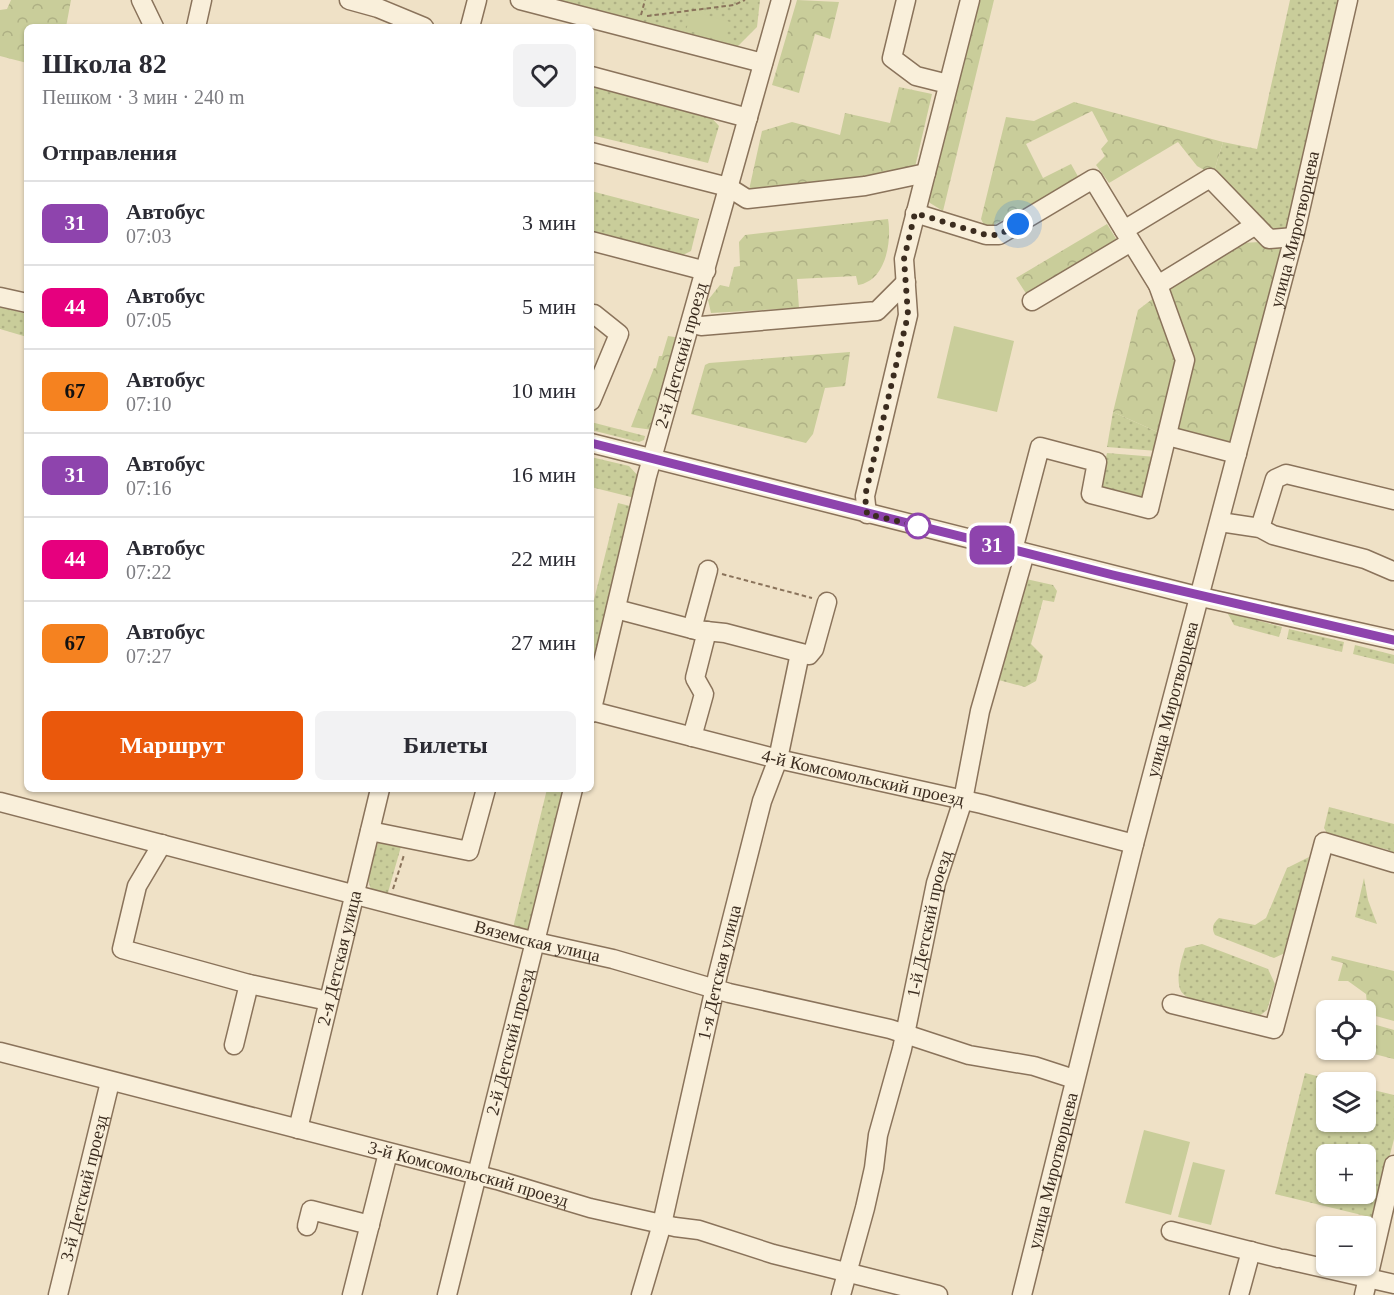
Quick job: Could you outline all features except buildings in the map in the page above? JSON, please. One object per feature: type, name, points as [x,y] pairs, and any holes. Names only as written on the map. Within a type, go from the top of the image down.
[{"type":"street","points":[[141,0],[153,24]]},
{"type":"street","points":[[197,24],[202,0]]},
{"type":"street","points":[[349,0],[378,8],[417,24]]},
{"type":"street","points":[[471,24],[477,0]]},
{"type":"street","points":[[520,0],[763,63]]},
{"type":"street","name":"2-й Детский проезд","points":[[594,700],[652,459],[780,0]]},
{"type":"street","points":[[906,0],[892,58],[916,76],[948,84]]},
{"type":"street","points":[[867,514],[865,496],[908,315],[904,259],[970,0]]},
{"type":"street","name":"улица Миротворцева","points":[[1022,1295],[1134,844],[1194,612],[1201,597],[1294,237],[1348,0]]},
{"type":"street","points":[[594,77],[748,118]]},
{"type":"street","points":[[594,153],[728,187],[747,198],[865,186],[926,173]]},
{"type":"street","points":[[1032,301],[1210,178],[1269,239],[1294,237]]},
{"type":"street","points":[[915,213],[986,235],[999,235],[1093,179],[1158,285],[1185,360],[1168,436],[1237,454]]},
{"type":"street","points":[[1158,285],[1254,226]]},
{"type":"street","points":[[594,242],[706,271]]},
{"type":"street","points":[[691,323],[701,326],[877,311],[906,282]]},
{"type":"street","points":[[0,297],[24,302]]},
{"type":"street","points":[[594,314],[620,334],[594,394]]},
{"type":"street","name":"1-й Детский проезд","points":[[841,1295],[865,1208],[878,1135],[904,1033],[936,883],[963,800],[980,711],[1019,552],[1040,447],[1097,462],[1091,495],[1149,509],[1168,436]]},
{"type":"street","points":[[594,444],[1201,597],[1394,640]]},
{"type":"street","points":[[1260,528],[1275,479],[1286,474],[1394,500]]},
{"type":"street","points":[[1220,522],[1260,528],[1272,535],[1365,559],[1393,571]]},
{"type":"street","points":[[692,737],[704,694],[695,678],[708,570]]},
{"type":"street","points":[[616,609],[699,630],[726,633],[800,653],[812,653],[827,602]]},
{"type":"street","name":"1-я Детская улица","points":[[641,1295],[662,1224],[715,988],[762,801],[778,759],[800,653]]},
{"type":"street","name":"4-й Комсомольский проезд","points":[[594,713],[778,759],[963,800],[1134,844]]},
{"type":"street","name":"2-я Детская улица","points":[[298,1129],[379,792]]},
{"type":"street","points":[[370,831],[469,850],[485,792]]},
{"type":"street","name":"2-й Детский проезд","points":[[447,1295],[572,792]]},
{"type":"street","name":"Вяземская улица","points":[[0,802],[387,904],[613,959],[715,988],[904,1033],[969,1055],[1034,1066],[1074,1079]]},
{"type":"street","points":[[1172,1004],[1274,1029],[1324,842],[1394,863]]},
{"type":"street","points":[[162,844],[137,886],[122,949],[249,984],[328,1001]]},
{"type":"street","points":[[234,1045],[249,984]]},
{"type":"street","name":"3-й Комсомольский проезд","points":[[0,1052],[388,1154],[477,1175],[590,1208],[699,1230],[773,1254],[938,1295]]},
{"type":"street","name":"3-й Детский проезд","points":[[58,1295],[110,1082]]},
{"type":"street","points":[[352,1295],[388,1154]]},
{"type":"street","points":[[1365,1286],[1394,1165]]},
{"type":"street","points":[[307,1226],[311,1210],[370,1225]]},
{"type":"street","points":[[1171,1231],[1281,1258],[1365,1286],[1394,1284]]},
{"type":"street","points":[[1239,1295],[1251,1251]]},
{"type":"path","points":[[640,16],[734,5],[744,0]]},
{"type":"path","points":[[708,570],[827,602]]},
{"type":"path","points":[[387,904],[403,864],[408,837]]},
{"type":"green space","points":[[11,0],[71,0],[67,24],[24,24],[24,62],[0,56],[0,10],[7,9]]},
{"type":"green space","points":[[543,0],[760,0],[757,27],[734,50]]},
{"type":"green space","points":[[797,0],[839,2],[830,39],[815,34],[799,93],[772,85]]},
{"type":"green space","points":[[975,0],[994,0],[943,211],[930,203],[926,197]]},
{"type":"green space","points":[[1290,0],[1338,0],[1289,225],[1278,231],[1269,232],[1213,175],[1223,142],[1257,149]]},
{"type":"green space","points":[[692,11],[730,22],[725,41],[686,30]]},
{"type":"green space","points":[[594,85],[707,113],[719,126],[708,163],[594,136]]},
{"type":"green space","points":[[899,87],[932,94],[915,167],[895,178],[747,199],[762,131],[792,122],[840,135],[845,113],[890,123]]},
{"type":"green space","points":[[1074,102],[1223,142],[1213,175],[1197,166],[1178,142],[1109,183],[1096,165],[1105,156],[1101,149],[1108,141],[1092,111],[1026,144],[1043,178],[1071,164],[1080,180],[986,229],[981,219],[1006,117],[1034,121]]},
{"type":"green space","points":[[594,192],[699,219],[691,251],[683,255],[594,232]]},
{"type":"green space","points":[[888,219],[889,238],[885,259],[875,276],[867,282],[858,285],[856,276],[797,279],[799,308],[711,313],[708,300],[720,285],[729,287],[734,267],[740,266],[739,242],[745,235]]},
{"type":"green space","points":[[1107,224],[1120,245],[1029,298],[1016,278]]},
{"type":"green space","points":[[1260,242],[1283,249],[1231,447],[1162,434],[1113,412],[1138,310],[1164,290],[1241,243]]},
{"type":"green space","points":[[0,307],[24,313],[24,336],[0,329]]},
{"type":"green space","points":[[954,326],[1014,341],[997,412],[937,398]]},
{"type":"green space","points":[[668,336],[681,338],[653,430],[631,427],[659,356],[662,356]]},
{"type":"green space","points":[[850,352],[845,386],[825,388],[813,434],[806,443],[691,414],[705,365],[709,363]]},
{"type":"green space","points":[[1113,412],[1162,434],[1157,451],[1107,447]]},
{"type":"green space","points":[[594,423],[645,436],[644,440],[639,442],[594,431]]},
{"type":"green space","points":[[1107,453],[1156,457],[1147,497],[1140,501],[1098,491]]},
{"type":"green space","points":[[594,458],[629,466],[640,478],[635,498],[594,488]]},
{"type":"green space","points":[[618,503],[634,507],[594,669],[594,600]]},
{"type":"green space","points":[[1026,579],[1053,585],[1057,591],[1054,602],[1043,600],[1031,644],[1043,656],[1036,681],[1025,687],[995,679]]},
{"type":"green space","points":[[1227,612],[1282,627],[1279,637],[1234,625]]},
{"type":"green space","points":[[1289,629],[1344,642],[1342,652],[1287,639]]},
{"type":"green space","points":[[1355,645],[1394,655],[1394,664],[1353,654]]},
{"type":"green space","points":[[546,792],[563,792],[529,933],[513,928]]},
{"type":"green space","points":[[1329,807],[1394,824],[1394,859],[1387,857],[1389,850],[1328,835],[1324,828]]},
{"type":"green space","points":[[388,840],[402,843],[387,896],[371,890],[367,876],[378,843]]},
{"type":"green space","points":[[1309,857],[1285,953],[1274,958],[1215,935],[1213,926],[1219,918],[1255,925],[1266,918],[1287,868]]},
{"type":"green space","points":[[1364,878],[1368,900],[1377,924],[1355,917]]},
{"type":"green space","points":[[1202,944],[1268,969],[1275,984],[1267,1010],[1257,1018],[1214,1008],[1184,995],[1180,989],[1179,979],[1185,948]]},
{"type":"green space","points":[[1332,956],[1394,971],[1394,1021],[1376,1016],[1376,1000],[1367,1000],[1366,994],[1348,981],[1338,981],[1343,963],[1331,960]]},
{"type":"green space","points":[[1376,1025],[1394,1030],[1394,1059],[1376,1054]]},
{"type":"green space","points":[[1305,1073],[1316,1076],[1316,1132],[1376,1132],[1376,1091],[1394,1095],[1394,1139],[1375,1216],[1316,1204],[1376,1204],[1376,1144],[1316,1144],[1316,1204],[1275,1194]]},
{"type":"green space","points":[[1144,1130],[1190,1142],[1171,1215],[1125,1203]]},
{"type":"green space","points":[[1193,1162],[1225,1170],[1211,1225],[1178,1217]]},
{"type":"bus line","name":"31","points":[[594,444],[1201,597],[1394,640]]},
{"type":"route","points":[[918,526],[867,514],[865,496],[908,315],[904,259],[915,213],[986,235],[999,235],[1018,224]]}]
